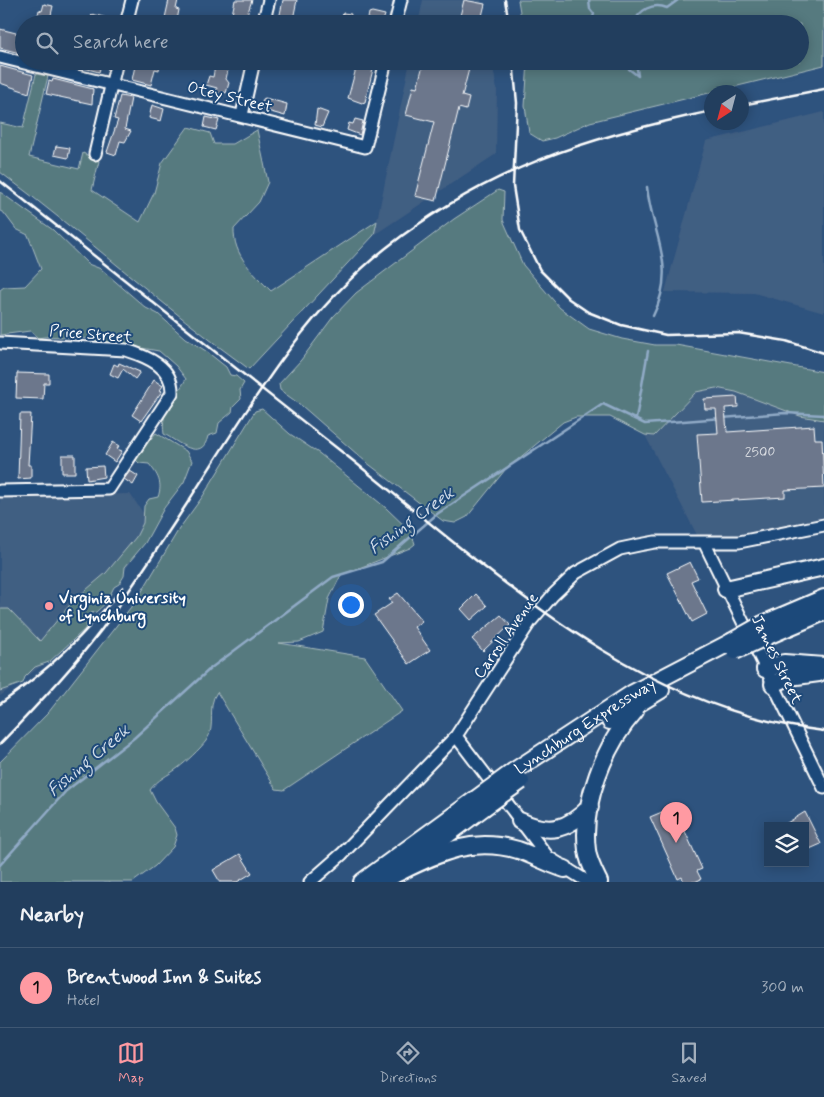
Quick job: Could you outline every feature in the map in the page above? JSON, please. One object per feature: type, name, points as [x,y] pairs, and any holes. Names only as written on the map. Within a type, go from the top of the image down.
[{"type":"highway","points":[[726,590],[824,567]]},
{"type":"highway","name":"Lynchburg Expressway","points":[[362,882],[480,803],[633,693],[767,630],[824,598]]},
{"type":"highway","name":"Lynchburg Expressway","points":[[767,630],[824,612]]},
{"type":"highway","name":"Lynchburg Expressway","points":[[517,776],[733,646]]},
{"type":"highway","points":[[769,676],[784,663],[824,666]]},
{"type":"highway","points":[[769,676],[810,673],[824,674]]},
{"type":"highway","points":[[599,882],[587,852],[586,837],[590,807],[600,769],[609,746],[621,726],[648,697]]},
{"type":"highway","name":"Lynchburg Expressway","points":[[390,878],[480,803]]},
{"type":"highway","points":[[520,821],[544,830],[556,829],[577,820],[590,807]]},
{"type":"highway","points":[[390,878],[440,853],[458,847],[478,845],[496,845],[520,851],[564,869]]},
{"type":"street","points":[[128,15],[132,0]]},
{"type":"street","points":[[265,15],[269,0]]},
{"type":"street","points":[[397,15],[400,0]]},
{"type":"street","name":"Otey Street","points":[[0,57],[15,60]]},
{"type":"street","name":"Otey Street","points":[[56,70],[365,147],[384,70]]},
{"type":"street","points":[[95,154],[115,70]]},
{"type":"street","points":[[242,115],[252,70]]},
{"type":"street","name":"Price Street","points":[[0,343],[126,350],[153,361],[170,377],[172,393],[108,490],[0,491]]},
{"type":"street","name":"Carroll Avenue","points":[[310,882],[342,854],[456,736],[530,622],[553,595],[576,573],[620,549],[639,545],[655,542],[705,544],[739,542],[824,525]]},
{"type":"street","name":"James Street","points":[[705,544],[824,788]]},
{"type":"street","points":[[456,736],[548,857],[564,869],[588,882]]},
{"type":"shaded area","points":[[423,0],[481,0],[484,15],[420,15]]},
{"type":"shaded area","points":[[408,70],[494,70],[497,90],[496,154],[374,235]]},
{"type":"shaded area","points":[[824,112],[824,313],[754,293],[665,292],[706,141]]},
{"type":"shaded area","points":[[716,388],[736,392],[800,416],[824,420],[824,517],[777,529],[739,534],[697,535],[645,435],[654,436],[696,392]]},
{"type":"shaded area","name":"Virginia University of Lynchburg","points":[[130,494],[153,527],[135,556],[88,621],[58,654],[0,696],[0,496]]},
{"type":"green space","points":[[518,0],[824,0],[824,65],[809,69],[809,15],[520,15]]},
{"type":"green space","points":[[527,70],[803,70],[742,85],[704,85],[704,94],[590,122],[555,138],[542,141],[529,133],[525,106]]},
{"type":"green space","points":[[36,74],[48,76],[29,157],[79,169],[83,153],[99,161],[92,190],[140,222],[154,193],[162,163],[188,127],[210,133],[214,144],[233,144],[257,130],[268,182],[259,202],[234,229],[237,247],[245,263],[271,291],[377,221],[374,235],[249,369],[0,172],[0,123],[23,128]]},
{"type":"green space","points":[[498,190],[504,192],[503,220],[523,265],[560,308],[589,329],[622,339],[655,345],[676,345],[824,372],[824,420],[800,416],[736,392],[716,388],[696,392],[654,436],[645,435],[610,417],[576,417],[563,422],[505,470],[467,517],[455,523],[443,521],[366,462],[302,406],[280,390],[279,384],[301,360],[333,317],[356,293],[454,219]]},
{"type":"green space","points":[[0,192],[53,230],[88,264],[101,269],[146,308],[158,314],[185,338],[206,351],[226,367],[230,375],[236,376],[244,383],[240,390],[241,399],[233,407],[232,412],[219,423],[217,433],[208,436],[205,444],[200,448],[188,448],[164,434],[163,425],[166,411],[186,379],[176,366],[159,351],[77,337],[38,338],[30,331],[0,335],[0,290],[4,287],[25,286],[41,269],[28,235],[16,229],[4,213],[0,211]]},
{"type":"green space","points":[[262,409],[290,434],[320,454],[386,508],[411,532],[415,544],[410,548],[341,575],[329,599],[323,632],[299,642],[279,643],[365,657],[402,711],[284,790],[276,789],[217,692],[212,704],[211,729],[206,741],[185,762],[159,780],[150,790],[156,802],[175,828],[177,835],[173,847],[155,866],[133,882],[0,882],[0,762],[48,713],[138,598],[179,529],[203,496],[255,411]]},
{"type":"green space","points":[[156,433],[186,451],[192,461],[184,482],[164,508],[145,543],[125,567],[124,576],[119,584],[114,587],[106,603],[96,612],[91,613],[85,629],[49,662],[35,667],[25,677],[23,683],[0,691],[0,609],[9,609],[40,641],[73,601],[106,573],[136,537],[143,523],[144,506],[149,499],[158,497],[160,483],[155,472],[149,464],[139,463],[134,458]]},
{"type":"building","points":[[169,0],[178,0],[176,9],[179,10],[178,15],[166,15]]},
{"type":"building","points":[[235,0],[252,0],[247,15],[232,15]]},
{"type":"building","points":[[283,0],[297,0],[294,15],[280,15]]},
{"type":"building","points":[[464,0],[485,4],[482,15],[460,15]]},
{"type":"building","points":[[44,4],[53,6],[51,15],[38,15],[39,10],[42,11]]},
{"type":"building","points":[[372,12],[385,15],[369,15]]},
{"type":"building","points":[[0,29],[15,33],[15,52],[0,48]]},
{"type":"building","points":[[0,66],[33,75],[29,93],[0,83]]},
{"type":"building","points":[[134,70],[155,70],[151,85],[132,80]]},
{"type":"building","points":[[214,70],[228,70],[226,79],[229,83],[226,93],[224,92],[223,95],[216,93],[217,88],[206,85],[209,76],[213,77]]},
{"type":"building","points":[[356,70],[373,70],[365,102],[362,103],[348,98]]},
{"type":"building","points":[[422,70],[469,70],[462,96],[469,98],[466,110],[459,108],[436,201],[415,196],[434,122],[406,115],[413,87],[417,88]]},
{"type":"building","points":[[53,79],[93,89],[92,104],[46,94],[49,81],[52,82]]},
{"type":"building","points":[[120,96],[131,98],[125,129],[131,131],[125,142],[120,141],[116,155],[107,152],[118,120],[114,119]]},
{"type":"building","points":[[265,98],[287,104],[285,116],[260,109]]},
{"type":"building","points":[[152,105],[164,109],[161,121],[149,118]]},
{"type":"building","points":[[317,109],[328,113],[322,127],[315,125]]},
{"type":"building","points":[[206,117],[219,120],[216,130],[204,127]]},
{"type":"building","points":[[355,119],[363,121],[360,135],[347,130],[349,123],[353,124]]},
{"type":"building","points":[[56,146],[70,148],[68,158],[54,155]]},
{"type":"building","points":[[119,363],[140,372],[135,379],[123,369],[118,378],[110,374],[114,364],[118,366]]},
{"type":"building","points":[[17,373],[49,374],[49,383],[44,383],[43,399],[16,398]]},
{"type":"building","points":[[154,380],[163,386],[160,390],[162,391],[141,421],[132,415]]},
{"type":"building","points":[[737,397],[738,407],[725,408],[727,432],[814,426],[815,439],[822,439],[824,488],[785,490],[785,497],[702,502],[697,434],[718,433],[716,409],[705,409],[704,399]]},
{"type":"building","points":[[20,414],[31,414],[28,465],[31,465],[31,478],[18,479]]},
{"type":"building","points":[[113,442],[119,446],[117,449],[122,451],[115,462],[105,455]]},
{"type":"building","points":[[62,455],[75,455],[75,473],[62,473]]},
{"type":"building","points":[[103,466],[104,477],[87,480],[86,467]]},
{"type":"building","points":[[130,471],[138,476],[133,485],[124,479]]},
{"type":"building","points":[[690,562],[698,578],[691,581],[707,614],[692,622],[667,573]]},
{"type":"building","points":[[398,593],[422,621],[414,627],[430,650],[409,664],[374,615],[392,603],[389,599]]},
{"type":"building","points":[[476,594],[487,606],[471,620],[461,609]]},
{"type":"building","points":[[501,615],[510,625],[483,651],[472,639]]},
{"type":"building","points":[[674,807],[702,869],[697,871],[701,879],[695,882],[684,882],[682,877],[678,879],[650,817]]},
{"type":"building","points":[[805,812],[821,844],[809,849],[809,822],[789,822]]},
{"type":"building","points":[[240,854],[252,873],[237,882],[220,882],[213,870]]},
{"type":"waterway","points":[[589,0],[590,9],[594,15]]},
{"type":"waterway","points":[[639,15],[647,8],[656,6],[667,8],[678,0]]},
{"type":"waterway","points":[[630,70],[638,76]]},
{"type":"waterway","points":[[637,70],[638,76]]},
{"type":"waterway","points":[[647,187],[663,266],[660,298],[653,316]]},
{"type":"waterway","points":[[636,419],[648,351]]},
{"type":"waterway","name":"Fishing Creek","points":[[0,865],[66,791],[134,738],[211,668],[333,577],[382,562],[437,514],[603,404],[645,424],[785,413],[824,415]]},
{"type":"railway","points":[[505,0],[508,15]]},
{"type":"railway","points":[[514,70],[517,103],[513,186],[520,230],[540,270],[569,299],[588,312],[621,325],[666,335],[738,333],[786,341],[824,353]]},
{"type":"railway","points":[[749,104],[824,89]]},
{"type":"railway","points":[[0,744],[65,674],[102,629],[277,366],[327,303],[355,274],[424,220],[462,197],[501,177],[581,145],[623,132],[704,113]]},
{"type":"railway","points":[[0,181],[455,544],[568,628],[627,664],[689,695],[755,718],[824,731]]},
{"type":"railway","points":[[0,704],[35,678],[81,636],[123,587]]},
{"type":"place","name":"Virginia University of Lynchburg","points":[[49,606]]},
{"type":"place","name":"Brentwood Inn & Suites","points":[[676,843]]}]
